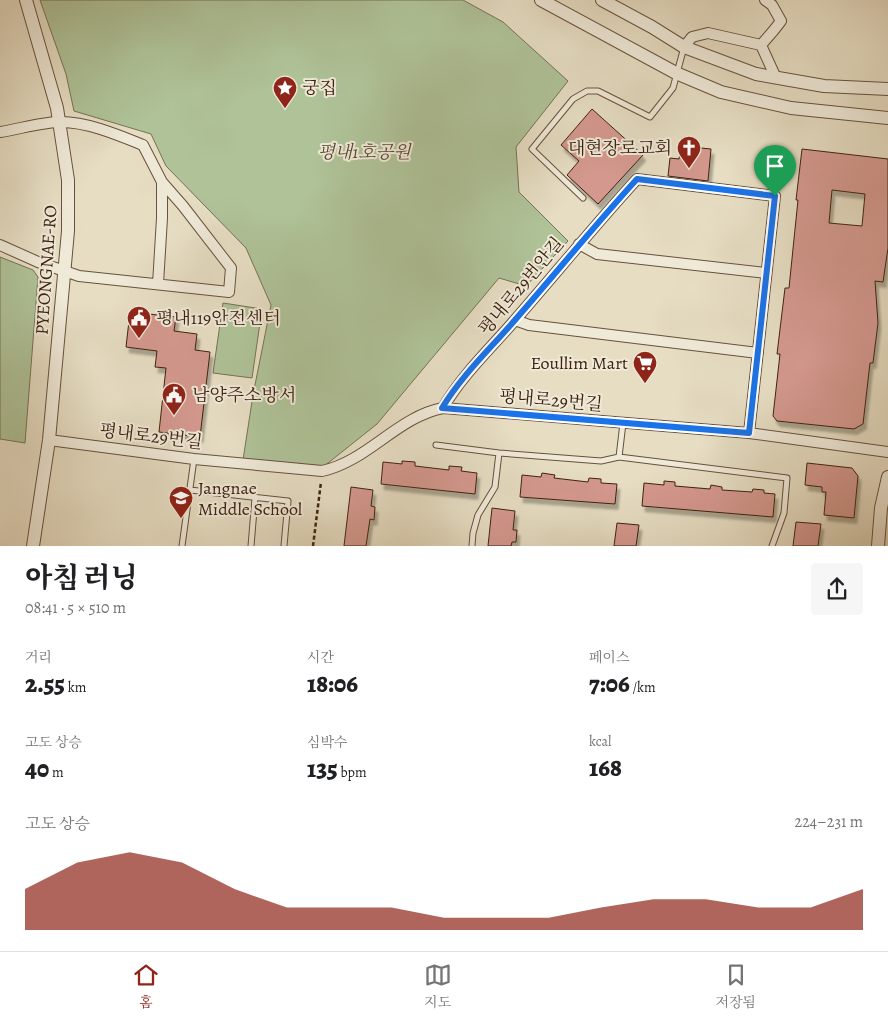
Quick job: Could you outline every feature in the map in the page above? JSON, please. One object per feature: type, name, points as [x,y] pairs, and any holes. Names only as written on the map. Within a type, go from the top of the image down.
[{"type":"street","name":"PYEONGNAE-RO","points":[[26,0],[52,86],[60,122],[68,180],[66,270],[49,440],[33,546]]},
{"type":"street","points":[[541,0],[676,73],[721,92],[791,108],[888,118]]},
{"type":"street","points":[[602,0],[684,47],[739,68],[776,78],[824,86],[888,89]]},
{"type":"street","points":[[761,45],[781,20],[772,5],[766,0]]},
{"type":"street","points":[[684,47],[692,37],[708,33],[761,45]]},
{"type":"street","points":[[761,45],[776,78]]},
{"type":"street","points":[[0,132],[60,122],[76,123],[143,145],[162,182],[231,268],[229,292],[79,276],[38,262],[0,245]]},
{"type":"street","name":"평내로29번안길","points":[[442,408],[453,391],[637,179],[775,196],[749,433]]},
{"type":"street","points":[[158,284],[162,182]]},
{"type":"street","points":[[579,244],[596,254],[766,273]]},
{"type":"street","points":[[515,320],[529,325],[758,354]]},
{"type":"street","name":"평내로29번길","points":[[49,440],[194,459],[322,471],[336,468],[348,462],[414,418],[430,410],[442,408],[749,433],[888,452]]},
{"type":"street","points":[[878,546],[882,508],[888,478]]},
{"type":"lane","points":[[583,198],[532,149],[573,99],[587,91],[598,91],[650,117],[673,88],[684,47]]},
{"type":"lane","points":[[619,457],[624,422]]},
{"type":"lane","points":[[436,445],[499,453],[602,461],[619,457],[786,478],[784,512],[772,546]]},
{"type":"lane","points":[[472,546],[478,515],[495,487],[499,453]]},
{"type":"lane","points":[[182,546],[194,459]]},
{"type":"lane","points":[[190,490],[288,501],[284,546]]},
{"type":"lane","points":[[251,546],[254,498]]},
{"type":"path","points":[[313,546],[322,471]]},
{"type":"green space","name":"평내1호공원","points":[[40,0],[463,0],[503,22],[568,81],[516,147],[519,192],[568,241],[526,286],[499,278],[377,424],[323,467],[243,460],[253,395],[271,305],[246,248],[166,166],[151,134],[74,111],[66,74]]},
{"type":"green space","points":[[0,257],[33,270],[38,277],[25,443],[0,439]]},
{"type":"green space","points":[[223,303],[262,309],[252,378],[213,373]]},
{"type":"building","points":[[592,109],[643,155],[598,204],[567,175],[579,161],[561,145]]},
{"type":"building","name":"대현장로교회","points":[[681,146],[711,149],[708,181],[668,176],[670,158],[679,159]]},
{"type":"building","points":[[802,149],[888,159],[888,248],[883,282],[875,281],[878,323],[873,363],[870,363],[863,424],[854,429],[777,421],[773,416],[780,354],[777,354],[785,288],[789,288],[798,200],[796,200]],"holes":[[[832,190],[865,194],[862,226],[829,223]]]},
{"type":"building","points":[[130,312],[176,317],[174,331],[197,334],[195,350],[210,352],[200,437],[159,432],[166,368],[155,367],[157,351],[126,347]]},
{"type":"building","points":[[402,461],[415,462],[415,466],[449,470],[449,466],[462,467],[461,471],[477,473],[475,494],[381,484],[383,462],[402,464]]},
{"type":"building","points":[[807,463],[852,468],[858,476],[854,518],[824,515],[826,492],[822,492],[822,487],[805,485]]},
{"type":"building","points":[[542,473],[555,475],[554,478],[588,482],[589,478],[601,479],[601,483],[617,484],[615,504],[520,497],[522,475],[541,477]]},
{"type":"building","points":[[664,481],[675,482],[675,486],[710,489],[711,485],[722,487],[722,490],[752,492],[753,489],[764,490],[764,493],[775,494],[773,517],[642,506],[644,483],[664,485]]},
{"type":"building","points":[[351,487],[373,490],[371,506],[375,507],[374,520],[370,519],[366,546],[344,546]]},
{"type":"building","points":[[492,508],[515,511],[513,530],[517,530],[516,542],[512,542],[511,546],[488,546]]},
{"type":"building","points":[[796,522],[821,524],[818,546],[793,546]]},
{"type":"building","points":[[617,523],[639,525],[636,546],[614,546]]},
{"type":"place","name":"궁집","points":[[285,109]]},
{"type":"place","name":"대현장로교회","points":[[689,169]]},
{"type":"place","name":"평내119안전센터","points":[[139,339]]},
{"type":"place","name":"Eoullim Mart","points":[[645,384]]},
{"type":"place","name":"남양주소방서","points":[[174,416]]},
{"type":"place","name":"Jangnae Middle School","points":[[181,519]]},
{"type":"route","points":[[637,179],[775,196],[749,433],[486,410],[442,408],[453,391],[637,179]]}]
